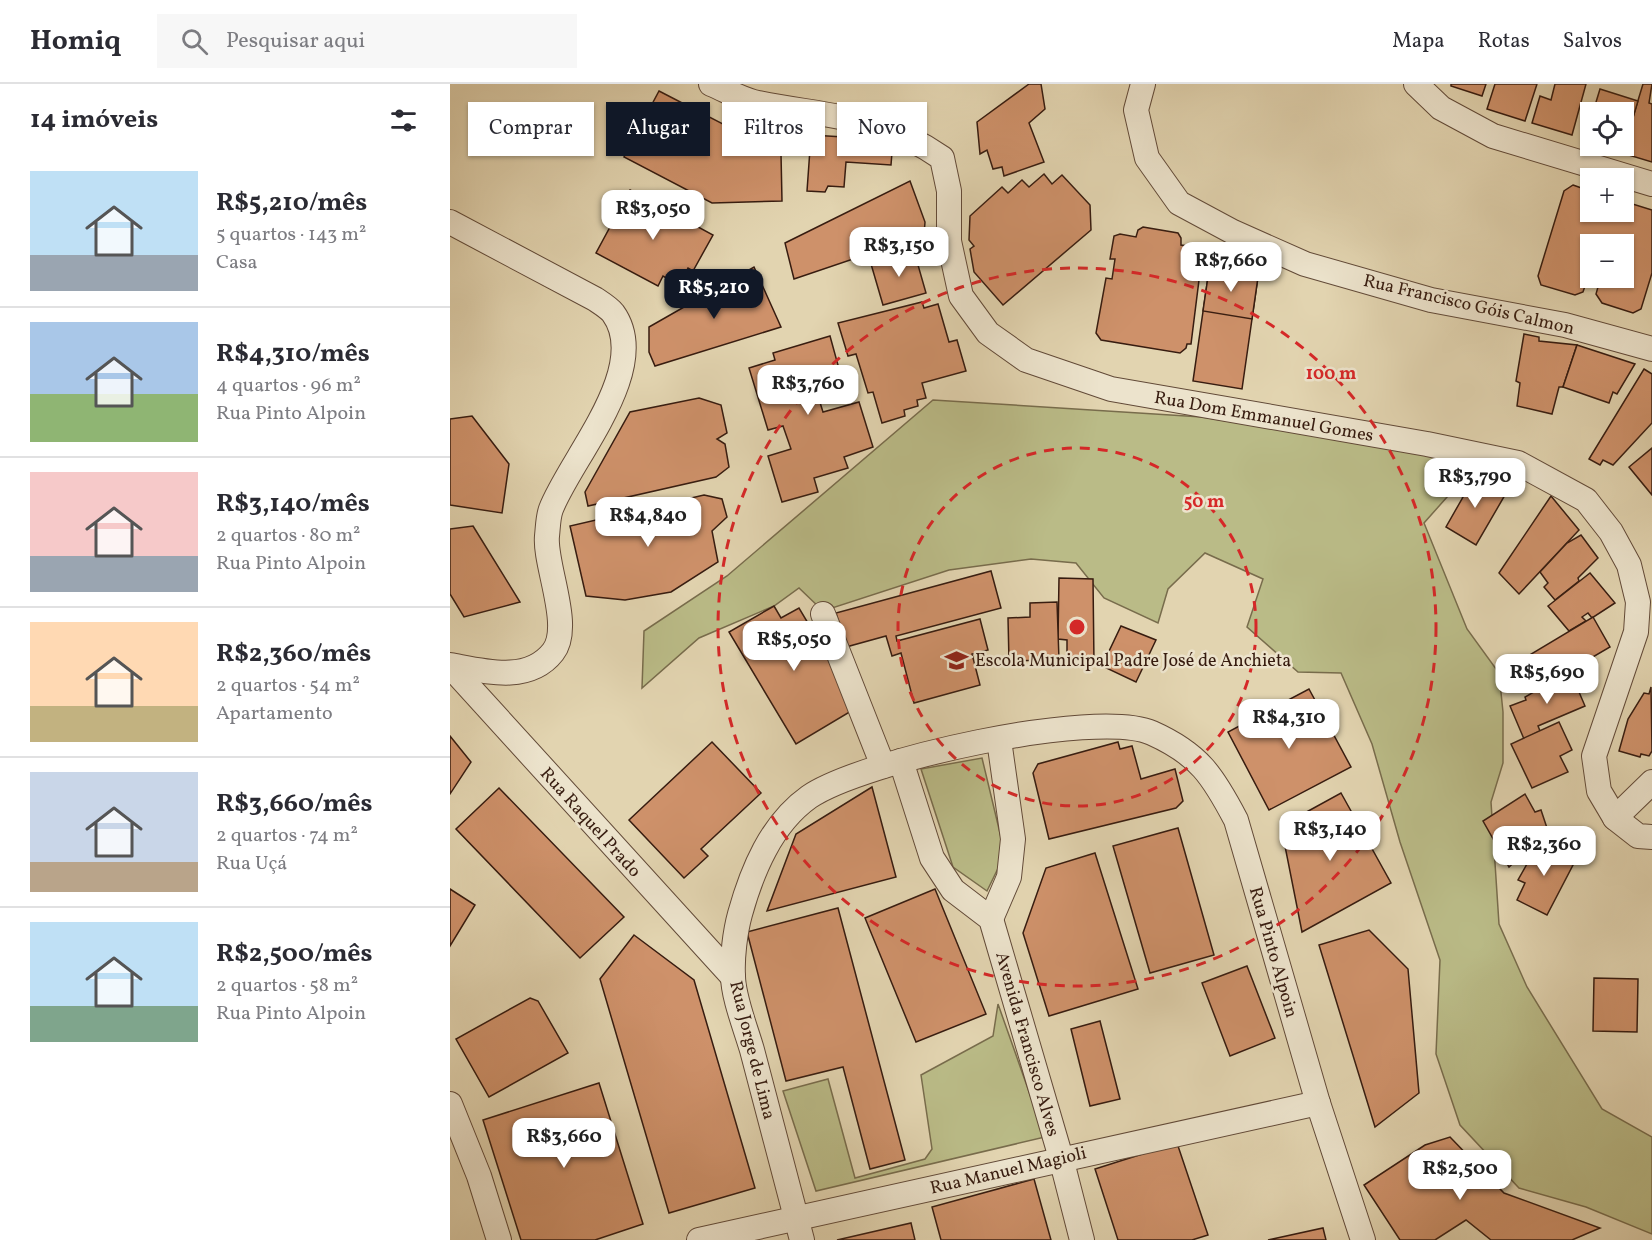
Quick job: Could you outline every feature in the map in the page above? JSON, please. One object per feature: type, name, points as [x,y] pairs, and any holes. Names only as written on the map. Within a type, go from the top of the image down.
[{"type":"street","name":"Rua Dom Emmanuel Gomes","points":[[711,84],[756,102],[832,113],[874,124],[916,140],[942,158],[949,191],[949,241],[962,296],[988,333],[1026,360],[1111,389],[1518,462],[1586,500],[1611,532],[1629,565],[1638,602],[1636,632],[1594,756],[1599,791],[1615,818],[1638,836],[1652,837]]},
{"type":"street","name":"Rua Francisco Góis Calmon","points":[[1143,84],[1136,110],[1147,158],[1179,202],[1233,232],[1305,264],[1431,300],[1565,325],[1652,349]]},
{"type":"street","points":[[1416,84],[1441,108],[1493,136],[1652,183]]},
{"type":"street","points":[[450,222],[595,299],[613,313],[621,332],[624,357],[601,419],[550,510],[547,542],[556,588],[559,628],[554,651],[534,668],[499,674],[450,665]]},
{"type":"street","points":[[823,614],[892,763],[932,858],[953,890],[991,919],[1009,878],[1013,838],[999,740]]},
{"type":"street","name":"Rua Raquel Prado","points":[[450,665],[733,977]]},
{"type":"street","name":"Rua Pinto Alpoin","points":[[892,763],[1053,728],[1106,726],[1150,732],[1190,753],[1215,779],[1236,820],[1318,1103],[1363,1240]]},
{"type":"street","name":"Rua Jorge de Lima","points":[[799,1229],[733,977],[739,916],[760,857],[786,818],[810,796],[859,772],[892,763]]},
{"type":"street","points":[[1615,818],[1652,782]]},
{"type":"street","name":"Avenida Francisco Alves","points":[[991,919],[1061,1158],[1082,1240]]},
{"type":"street","name":"Rua Manuel Magioli","points":[[699,1240],[799,1229],[1061,1158],[1318,1103]]},
{"type":"street","points":[[450,1104],[479,1176],[499,1240]]},
{"type":"green space","points":[[933,400],[1202,417],[1479,461],[1424,523],[1467,629],[1499,673],[1503,712],[1503,763],[1491,802],[1499,924],[1527,987],[1602,1109],[1652,1137],[1652,1234],[1586,1207],[1519,1188],[1460,1125],[1436,1054],[1440,960],[1400,842],[1372,744],[1341,673],[1298,672],[1247,627],[1263,579],[1205,553],[1168,589],[1158,623],[1104,598],[1076,563],[1031,559],[949,570],[823,611],[799,588],[774,606],[699,638],[642,688],[644,631],[727,576]]},
{"type":"green space","points":[[982,758],[1005,854],[987,891],[953,867],[921,769]]},
{"type":"green space","points":[[998,1004],[1045,1137],[816,1191],[783,1091],[828,1079],[855,1178],[925,1159],[932,1149],[921,1075],[993,1036]]},
{"type":"building","points":[[1029,84],[1041,84],[1045,109],[1029,123],[1044,162],[1004,176],[1002,167],[993,169],[987,150],[980,154],[977,122]]},
{"type":"building","points":[[1451,84],[1486,84],[1482,96],[1451,86]]},
{"type":"building","points":[[1495,84],[1537,84],[1525,121],[1487,109]]},
{"type":"building","points":[[1555,84],[1586,84],[1572,135],[1532,123],[1540,96],[1551,100]]},
{"type":"building","points":[[1643,84],[1652,84],[1649,103],[1652,104],[1652,162],[1632,156],[1634,156],[1634,114]]},
{"type":"building","points":[[1600,89],[1638,101],[1634,114],[1634,102],[1596,102]]},
{"type":"building","points":[[659,91],[680,102],[653,102]]},
{"type":"building","points":[[710,117],[722,124],[722,156],[781,156],[782,201],[712,203],[624,157],[710,156]]},
{"type":"building","points":[[825,136],[837,137],[837,156],[892,156],[891,165],[846,162],[844,187],[828,186],[825,192],[807,191],[810,156],[825,156]]},
{"type":"building","points":[[1044,174],[1052,184],[1062,175],[1090,205],[1091,230],[1003,305],[974,272],[970,249],[974,246],[969,240],[970,216],[1002,187],[1008,193],[1022,180],[1029,187]]},
{"type":"building","points":[[910,181],[925,222],[924,235],[794,279],[785,243]]},
{"type":"building","points":[[1573,185],[1580,187],[1580,222],[1634,222],[1634,204],[1652,210],[1652,273],[1641,309],[1633,313],[1602,303],[1596,294],[1598,288],[1634,288],[1634,234],[1580,234],[1580,288],[1584,288],[1583,292],[1575,295],[1541,285],[1538,276],[1564,191]]},
{"type":"building","points":[[630,190],[713,235],[693,271],[688,268],[683,278],[677,274],[673,282],[663,276],[658,286],[596,253]]},
{"type":"building","points":[[1143,227],[1178,233],[1181,245],[1203,248],[1191,344],[1187,344],[1180,353],[1101,340],[1096,333],[1106,278],[1112,279],[1115,259],[1110,259],[1114,236],[1120,234],[1136,237],[1138,230]]},
{"type":"building","points":[[914,251],[926,293],[883,305],[871,264]]},
{"type":"building","points":[[754,267],[781,327],[655,366],[649,352],[649,327]]},
{"type":"building","points":[[1228,269],[1247,271],[1247,276],[1258,277],[1242,389],[1193,381],[1209,270],[1228,272]]},
{"type":"building","points":[[1228,269],[1247,271],[1247,276],[1258,277],[1252,319],[1203,311],[1209,270],[1228,272]]},
{"type":"building","points":[[922,302],[924,308],[938,304],[949,342],[957,340],[966,371],[922,383],[926,398],[917,400],[918,406],[904,410],[905,416],[882,423],[873,392],[868,393],[856,354],[848,356],[838,323]]},
{"type":"building","points":[[1524,334],[1539,337],[1539,341],[1577,345],[1563,387],[1559,387],[1552,414],[1517,406],[1520,383],[1516,381]]},
{"type":"building","points":[[830,336],[844,387],[818,396],[823,412],[859,402],[873,447],[844,457],[848,468],[814,478],[818,492],[782,502],[768,456],[791,449],[783,426],[768,430],[749,368],[775,360],[773,353]]},
{"type":"building","points":[[1577,345],[1635,364],[1617,394],[1613,392],[1609,403],[1563,387]]},
{"type":"building","points":[[1644,369],[1652,374],[1652,423],[1613,465],[1603,460],[1600,465],[1589,459]]},
{"type":"building","points":[[699,398],[721,405],[727,433],[717,439],[725,444],[729,467],[716,477],[588,506],[585,492],[630,412]]},
{"type":"building","points":[[472,416],[509,464],[502,513],[450,505],[450,419]]},
{"type":"building","points":[[1652,448],[1652,495],[1629,467]]},
{"type":"building","points":[[1468,474],[1505,495],[1476,545],[1446,527],[1463,497],[1457,494]]},
{"type":"building","points":[[704,495],[722,499],[727,517],[712,531],[718,562],[671,592],[625,600],[586,596],[570,526]]},
{"type":"building","points":[[1551,496],[1579,530],[1519,594],[1499,573]]},
{"type":"building","points":[[473,526],[520,602],[464,617],[450,594],[450,529]]},
{"type":"building","points":[[1581,535],[1598,558],[1578,578],[1579,581],[1555,600],[1544,587],[1548,583],[1540,572],[1567,543]]},
{"type":"building","points":[[991,571],[1001,608],[896,636],[897,641],[980,619],[988,650],[972,654],[980,685],[914,703],[901,653],[892,656],[886,636],[846,647],[836,613]]},
{"type":"building","points":[[1590,573],[1615,603],[1592,618],[1588,613],[1582,617],[1586,621],[1569,631],[1548,606]]},
{"type":"building","points":[[1059,578],[1093,579],[1094,664],[1067,663],[1067,640],[1058,639]]},
{"type":"building","points":[[1057,602],[1059,660],[1009,661],[1008,618],[1030,617],[1030,603]]},
{"type":"building","points":[[774,606],[781,618],[799,608],[858,707],[796,744],[729,632]]},
{"type":"building","points":[[1593,617],[1610,647],[1540,688],[1523,659]]},
{"type":"building","points":[[1121,626],[1156,640],[1136,682],[1102,666]]},
{"type":"building","points":[[1570,671],[1585,706],[1538,726],[1540,731],[1524,739],[1510,706],[1526,700],[1525,697]]},
{"type":"building","points":[[1651,687],[1652,751],[1649,756],[1641,754],[1640,757],[1619,751],[1628,719],[1644,693],[1649,694]]},
{"type":"building","points":[[1309,689],[1351,767],[1269,810],[1228,732]]},
{"type":"building","points":[[1559,722],[1572,750],[1560,756],[1568,772],[1532,788],[1511,744]]},
{"type":"building","points":[[450,736],[471,762],[450,794]]},
{"type":"building","points":[[712,742],[761,793],[701,849],[708,856],[684,878],[629,820]]},
{"type":"building","points":[[1118,742],[1120,749],[1132,746],[1141,779],[1175,769],[1183,801],[1176,808],[1049,839],[1033,773],[1038,764]]},
{"type":"building","points":[[872,787],[896,877],[767,911],[796,834]]},
{"type":"building","points":[[499,788],[624,917],[580,958],[456,829]]},
{"type":"building","points":[[1341,793],[1391,883],[1302,932],[1281,826]]},
{"type":"building","points":[[1525,794],[1535,812],[1541,810],[1548,831],[1509,867],[1483,821]]},
{"type":"building","points":[[1178,828],[1214,955],[1150,973],[1113,846]]},
{"type":"building","points":[[1541,839],[1567,852],[1563,860],[1573,865],[1547,915],[1517,900],[1525,883],[1518,880]]},
{"type":"building","points":[[1095,853],[1138,989],[1049,1016],[1023,933],[1046,868]]},
{"type":"building","points":[[450,889],[475,905],[450,946]]},
{"type":"building","points":[[935,889],[986,1014],[916,1042],[865,918]]},
{"type":"building","points":[[838,908],[905,1160],[870,1169],[843,1067],[786,1081],[747,932]]},
{"type":"building","points":[[1369,930],[1408,969],[1419,1093],[1375,1127],[1319,945]]},
{"type":"building","points":[[634,935],[694,980],[755,1188],[669,1213],[600,979]]},
{"type":"building","points":[[1247,966],[1275,1038],[1230,1056],[1202,983]]},
{"type":"building","points":[[1594,978],[1638,979],[1637,1032],[1593,1031]]},
{"type":"building","points":[[530,998],[538,1001],[568,1053],[489,1097],[456,1039]]},
{"type":"building","points":[[1100,1021],[1120,1099],[1090,1106],[1071,1029]]},
{"type":"building","points":[[599,1083],[643,1224],[595,1240],[521,1240],[483,1120]]},
{"type":"building","points":[[1450,1137],[1504,1193],[1600,1228],[1572,1240],[1491,1240],[1466,1220],[1435,1240],[1400,1240],[1364,1185],[1425,1145]]},
{"type":"building","points":[[1177,1143],[1208,1235],[1192,1240],[1118,1240],[1095,1169]]},
{"type":"building","points":[[1034,1179],[1051,1240],[941,1240],[932,1207]]},
{"type":"building","points":[[911,1223],[915,1240],[837,1240]]},
{"type":"building","points":[[1323,1228],[1326,1240],[1268,1240]]},
{"type":"place","name":"Escola Municipal Padre José de Anchieta","points":[[957,660]]}]
